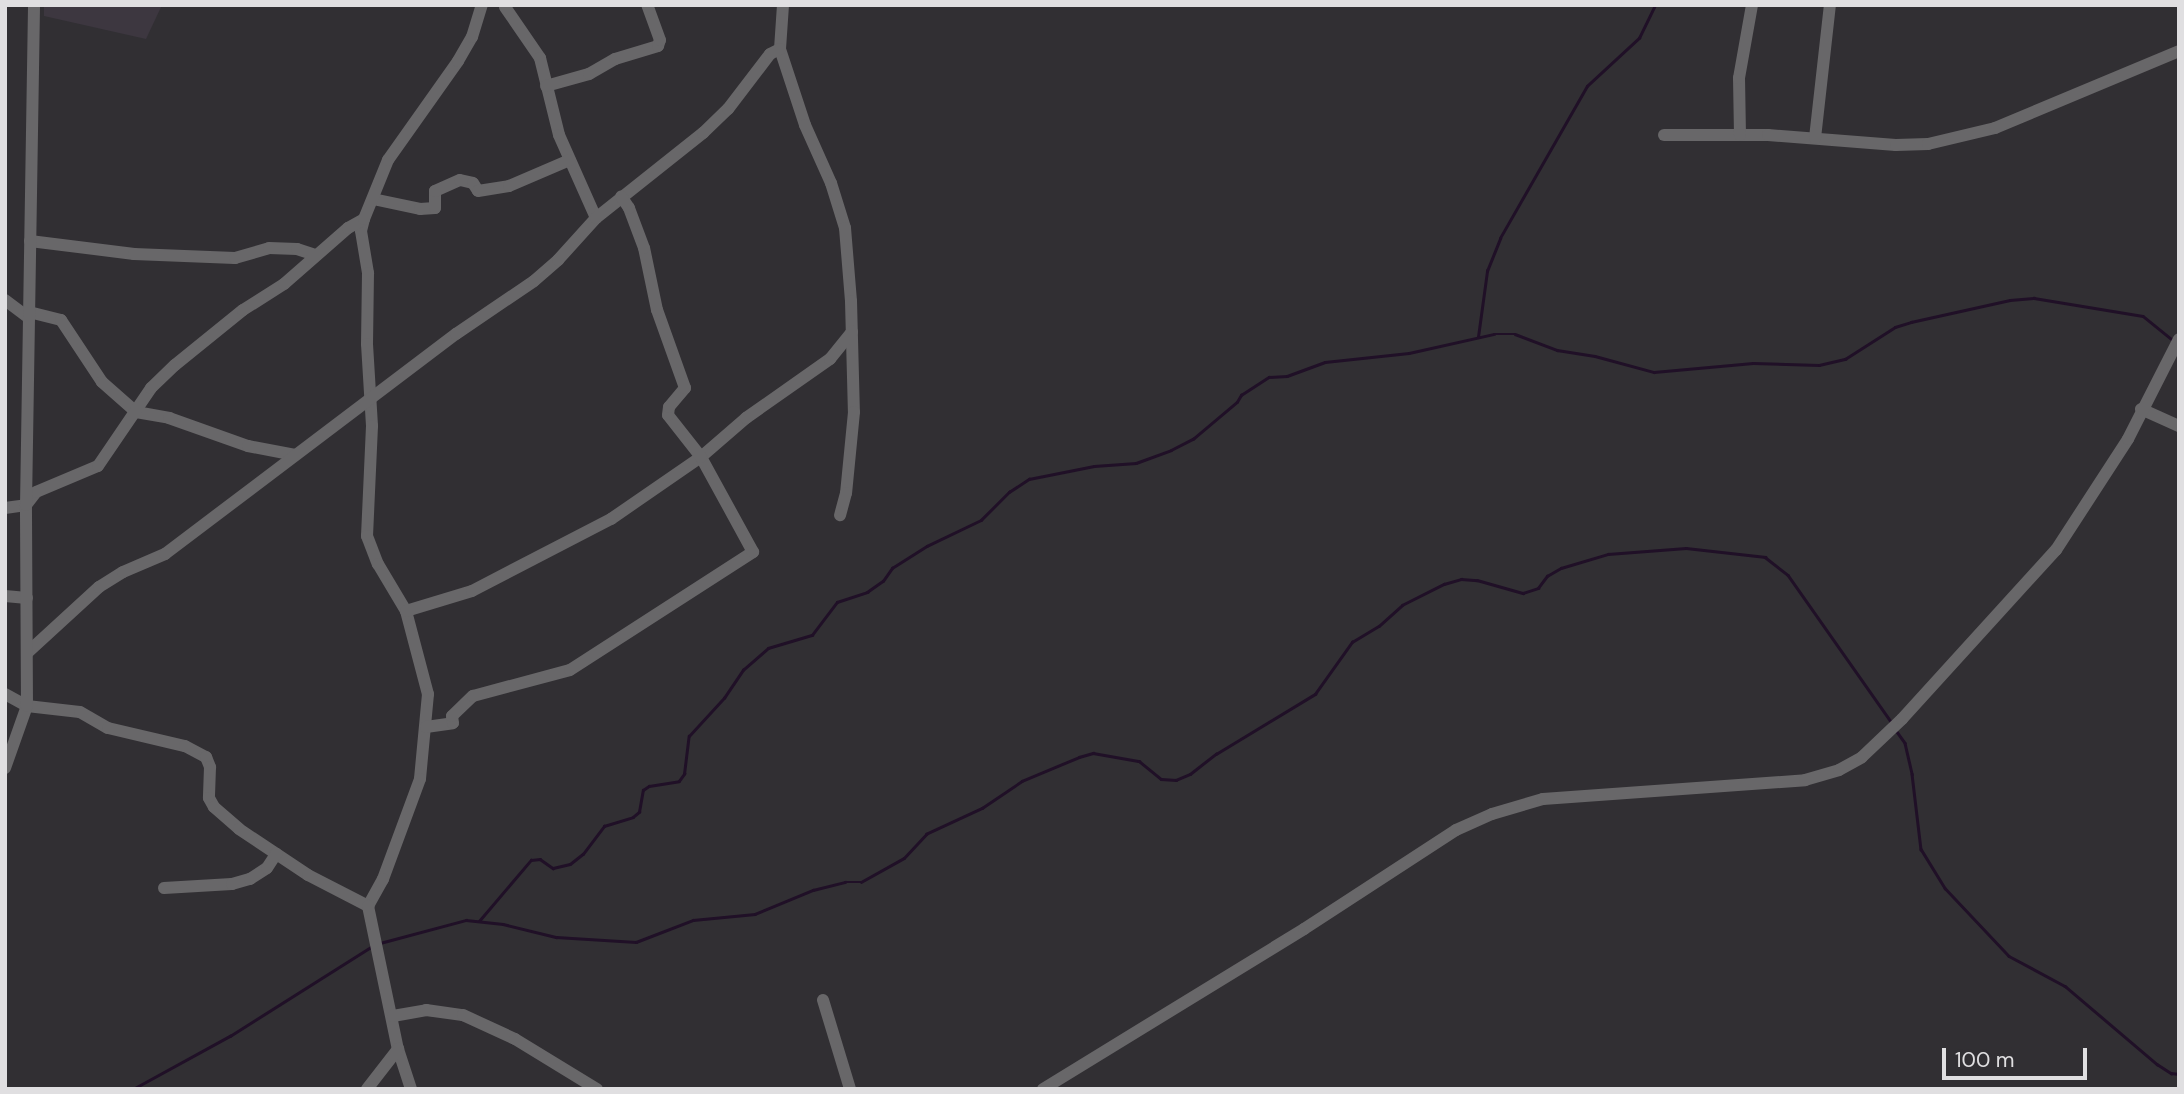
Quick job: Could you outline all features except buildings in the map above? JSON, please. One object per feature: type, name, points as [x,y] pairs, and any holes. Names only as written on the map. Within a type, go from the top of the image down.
[{"type":"street","points":[[5,768],[27,706],[26,505],[34,5]]},
{"type":"street","points":[[546,86],[590,74],[615,59],[658,46],[660,40],[647,5]]},
{"type":"street","points":[[783,5],[780,49],[805,125],[839,206],[845,229],[854,412],[846,493],[839,515]]},
{"type":"street","points":[[1741,135],[1740,78],[1752,5]]},
{"type":"street","points":[[1815,138],[1830,5]]},
{"type":"street","points":[[411,1089],[398,1049],[368,906],[383,879],[420,779],[428,694],[407,611],[378,564],[367,536],[372,444],[369,399],[369,287],[361,231],[387,160],[458,61],[472,37],[481,9],[507,6],[540,58],[552,114],[596,218]]},
{"type":"street","points":[[27,653],[99,587],[123,572],[165,554],[369,399],[534,281],[621,196],[703,133],[728,109],[770,54],[780,49]]},
{"type":"street","points":[[1664,135],[1741,135],[1896,145],[1928,144],[2006,124],[2179,51]]},
{"type":"street","points":[[373,198],[419,209],[435,208],[435,191],[460,180],[473,183],[478,191],[509,186],[570,160]]},
{"type":"street","points":[[426,727],[453,723],[452,716],[473,696],[570,670],[752,552],[701,457],[668,415],[669,407],[685,388],[657,310],[644,248],[629,208],[621,196]]},
{"type":"street","points":[[6,509],[26,505],[36,492],[98,466],[152,388],[206,338],[243,310],[285,284],[316,255],[364,219]]},
{"type":"street","points":[[30,241],[134,254],[235,258],[269,248],[297,249],[316,255]]},
{"type":"street","points":[[6,303],[29,315],[61,320],[102,382],[136,412],[169,418],[248,446],[295,455]]},
{"type":"street","points":[[407,611],[472,591],[611,519],[701,457],[746,418],[830,359],[852,332]]},
{"type":"street","points":[[1043,1089],[1304,929],[1428,847],[1492,814],[1543,799],[1805,780],[1839,770],[1862,757],[1888,734],[2056,550],[2128,439],[2177,343]]},
{"type":"street","points":[[2141,409],[2179,426]]},
{"type":"street","points":[[5,596],[27,598]]},
{"type":"street","points":[[5,694],[27,706],[80,712],[108,727],[185,746],[206,757],[210,767],[209,798],[214,807],[276,854],[368,906]]},
{"type":"street","points":[[164,888],[232,884],[250,879],[267,868],[276,854]]},
{"type":"street","points":[[824,1000],[850,1089]]},
{"type":"street","points":[[393,1016],[426,1010],[463,1015],[514,1040],[597,1089]]},
{"type":"street","points":[[367,1089],[398,1049]]},
{"type":"shaded area","points":[[44,5],[162,5],[146,39],[44,16]]},
{"type":"waterway","points":[[1478,337],[1487,271],[1500,238],[1587,86],[1639,38],[1655,5]]},
{"type":"waterway","points":[[479,921],[531,860],[540,859],[553,868],[570,864],[583,854],[604,826],[633,817],[639,812],[643,790],[649,786],[679,781],[684,774],[689,736],[724,698],[743,670],[768,648],[812,635],[837,602],[867,592],[883,581],[892,568],[927,546],[981,520],[1009,492],[1029,479],[1094,466],[1136,463],[1171,450],[1193,439],[1237,402],[1241,395],[1269,377],[1287,376],[1325,362],[1409,353],[1494,334],[1515,334],[1557,350],[1595,356],[1654,372],[1753,363],[1819,365],[1845,359],[1895,327],[1911,322],[2010,300],[2034,298],[2143,316],[2173,340]]},
{"type":"waterway","points":[[380,943],[466,920],[503,924],[556,937],[636,942],[693,920],[755,914],[813,890],[845,882],[861,882],[904,858],[926,834],[982,808],[1022,781],[1079,757],[1093,753],[1139,761],[1161,779],[1176,780],[1190,774],[1216,754],[1315,694],[1352,642],[1379,626],[1402,605],[1444,584],[1461,579],[1477,580],[1523,593],[1538,588],[1547,576],[1561,568],[1608,554],[1686,548],[1765,557],[1788,575],[1892,723]]},
{"type":"waterway","points":[[1895,729],[1905,743],[1912,774],[1921,849],[1945,888],[2009,956],[2065,986],[2157,1064],[2171,1073],[2179,1074]]},
{"type":"waterway","points":[[133,1089],[230,1036],[371,947]]}]
